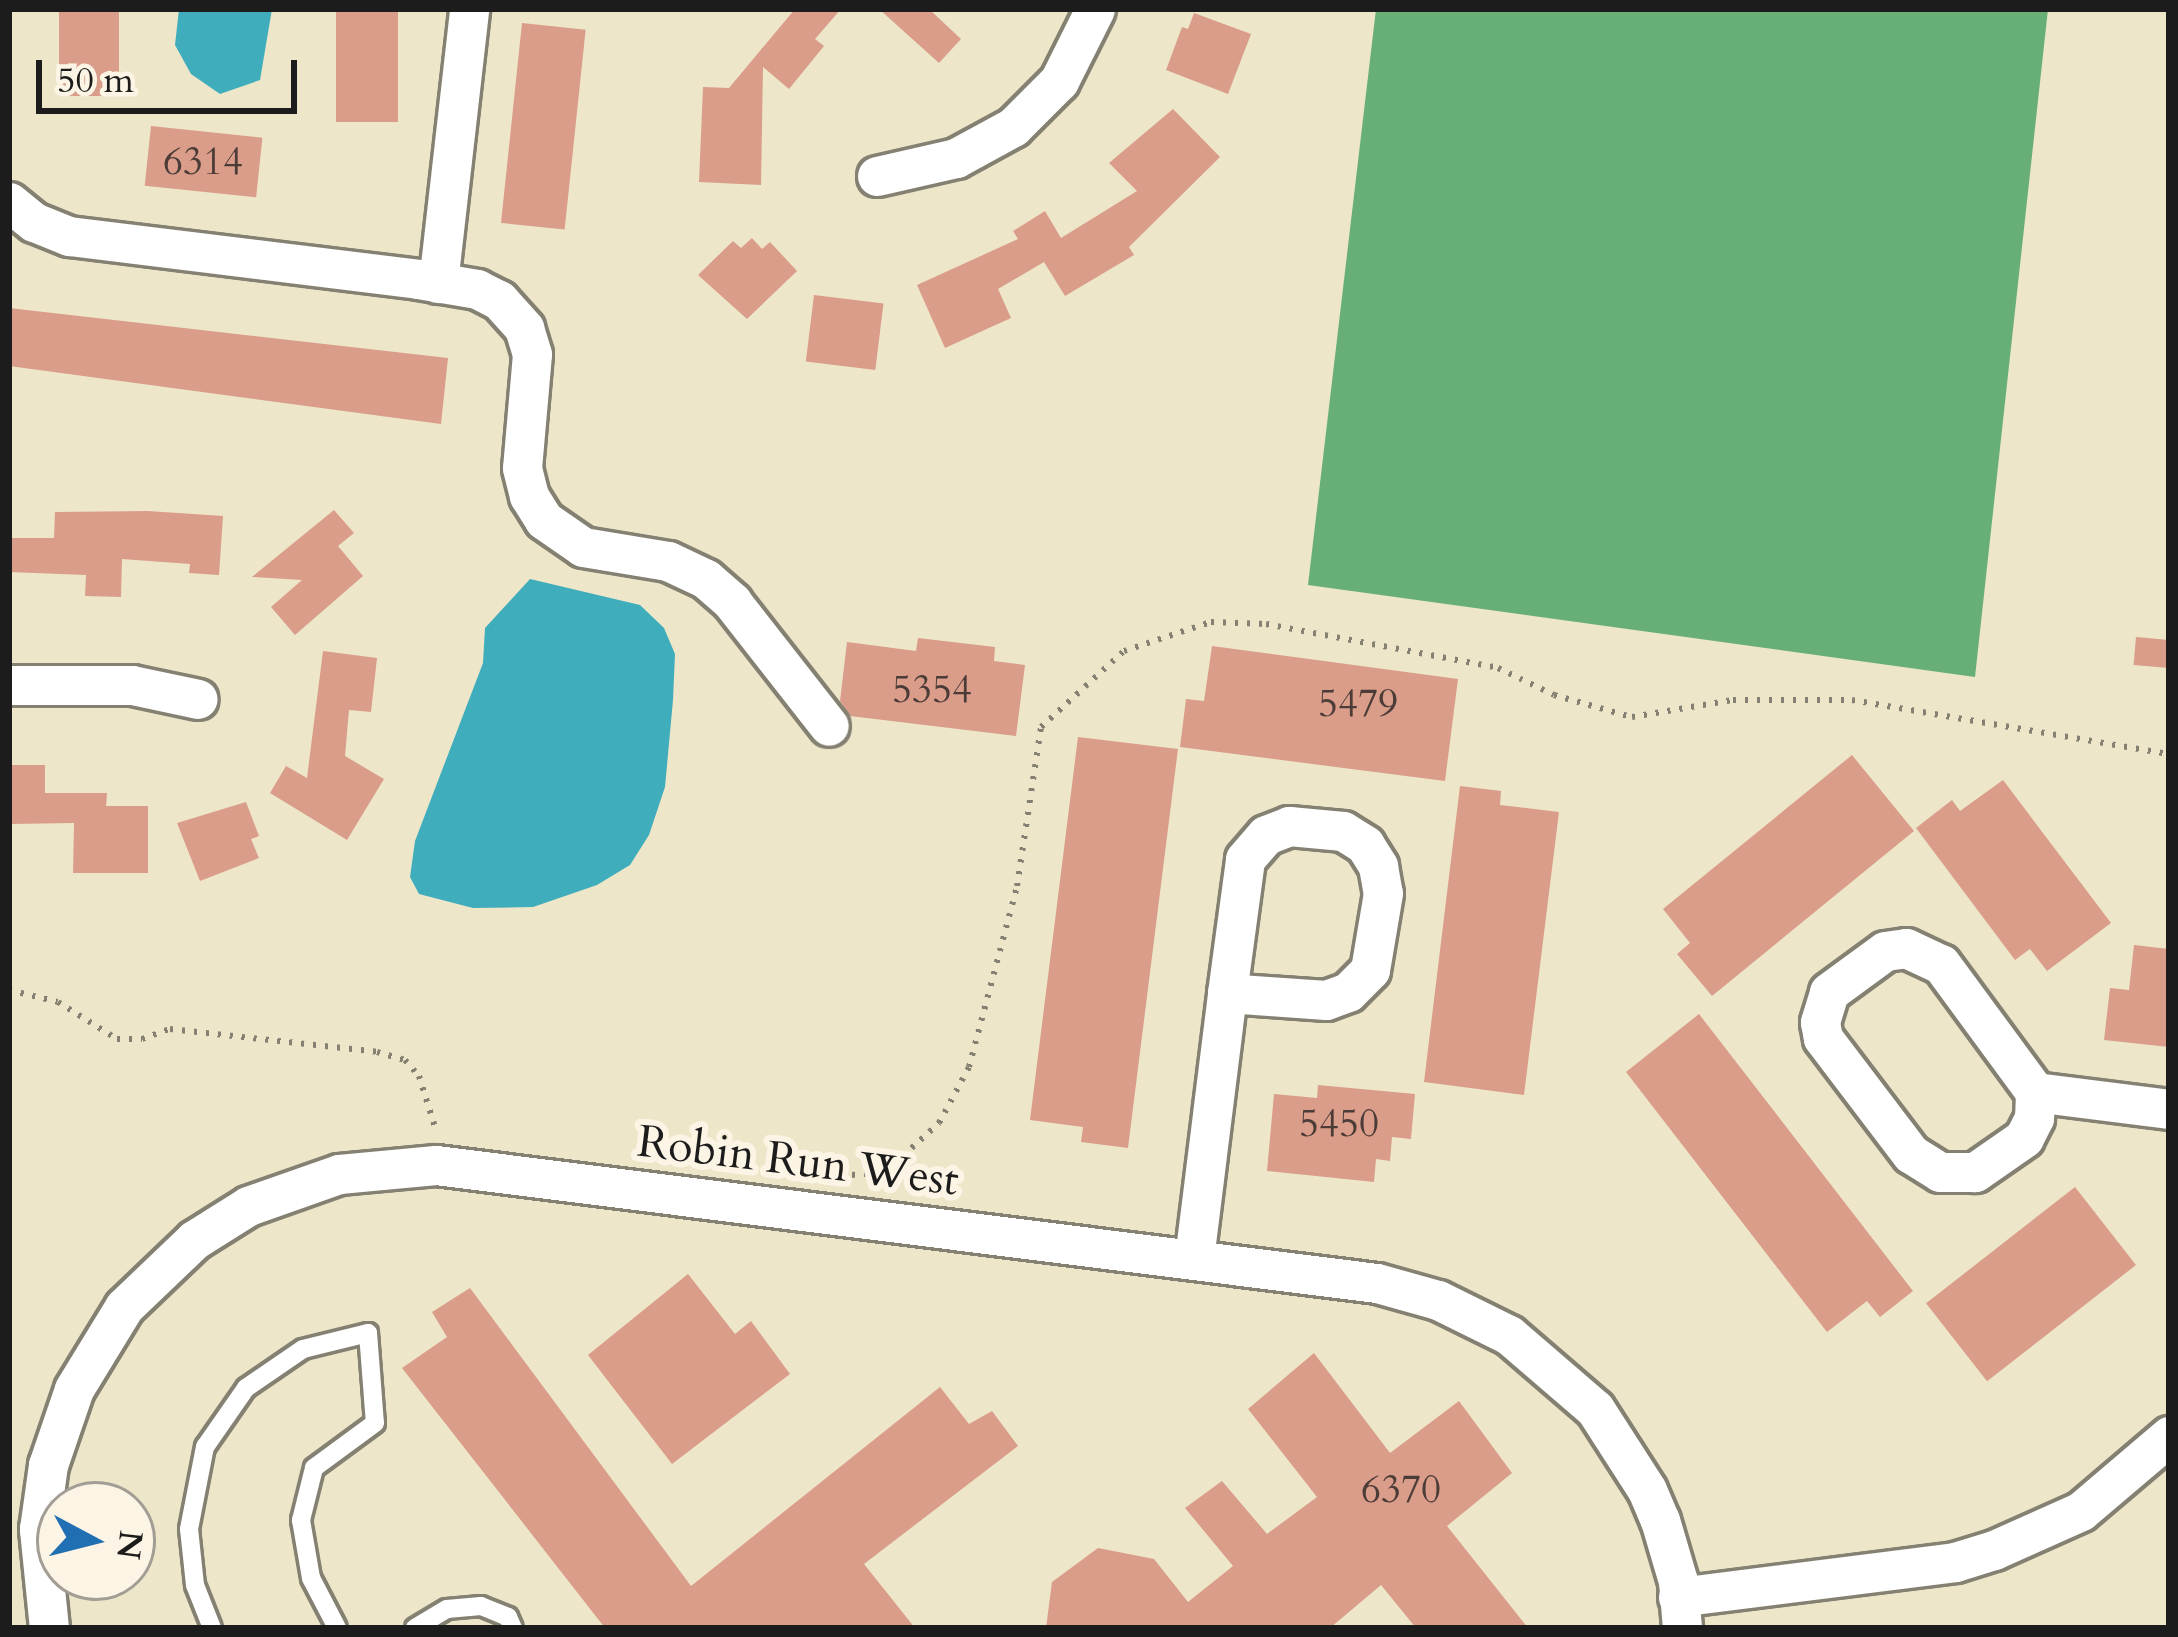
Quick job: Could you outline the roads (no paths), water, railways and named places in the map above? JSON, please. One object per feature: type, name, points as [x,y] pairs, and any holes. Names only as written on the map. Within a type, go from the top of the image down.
[{"type":"street","points":[[438,283],[469,9]]},
{"type":"street","points":[[877,176],[956,158],[1013,127],[1058,81],[1095,9]]},
{"type":"street","points":[[9,202],[34,222],[69,236],[438,283],[494,298],[524,328],[533,362],[522,468],[529,496],[544,520],[583,547],[668,561],[706,579],[732,602],[829,726]]},
{"type":"street","points":[[9,685],[132,685],[199,699]]},
{"type":"street","points":[[1194,1259],[1240,875],[1254,846],[1280,828],[1296,825],[1343,831],[1365,845],[1378,866],[1383,893],[1370,970],[1360,983],[1326,1000],[1227,993]]},
{"type":"street","points":[[2035,1092],[2035,1118],[2018,1143],[1975,1172],[1933,1169],[1911,1154],[1827,1046],[1820,1022],[1822,1006],[1841,980],[1885,951],[1906,948],[1929,955],[2035,1092],[2169,1108]]},
{"type":"street","name":"Robin Run West","points":[[49,1628],[39,1529],[48,1465],[88,1360],[146,1282],[234,1213],[293,1187],[372,1168],[452,1166],[1407,1290],[1510,1335],[1583,1397],[1630,1461],[1665,1535],[1680,1613]]},
{"type":"street","points":[[1680,1613],[1955,1562],[1994,1550],[2080,1511],[2169,1436]]},
{"type":"lane","points":[[212,1628],[194,1585],[189,1529],[205,1447],[246,1388],[303,1348],[368,1333],[376,1423],[314,1468],[302,1520],[311,1578],[338,1628]]},
{"type":"lane","points":[[416,1628],[447,1609],[481,1606],[508,1617],[514,1628]]},
{"type":"water","points":[[179,9],[272,9],[260,80],[220,94],[191,74],[175,45]]},
{"type":"water","points":[[530,579],[640,605],[664,628],[675,654],[673,700],[665,787],[649,835],[630,865],[597,885],[533,907],[473,908],[419,894],[410,877],[415,841],[483,663],[485,628]]}]
